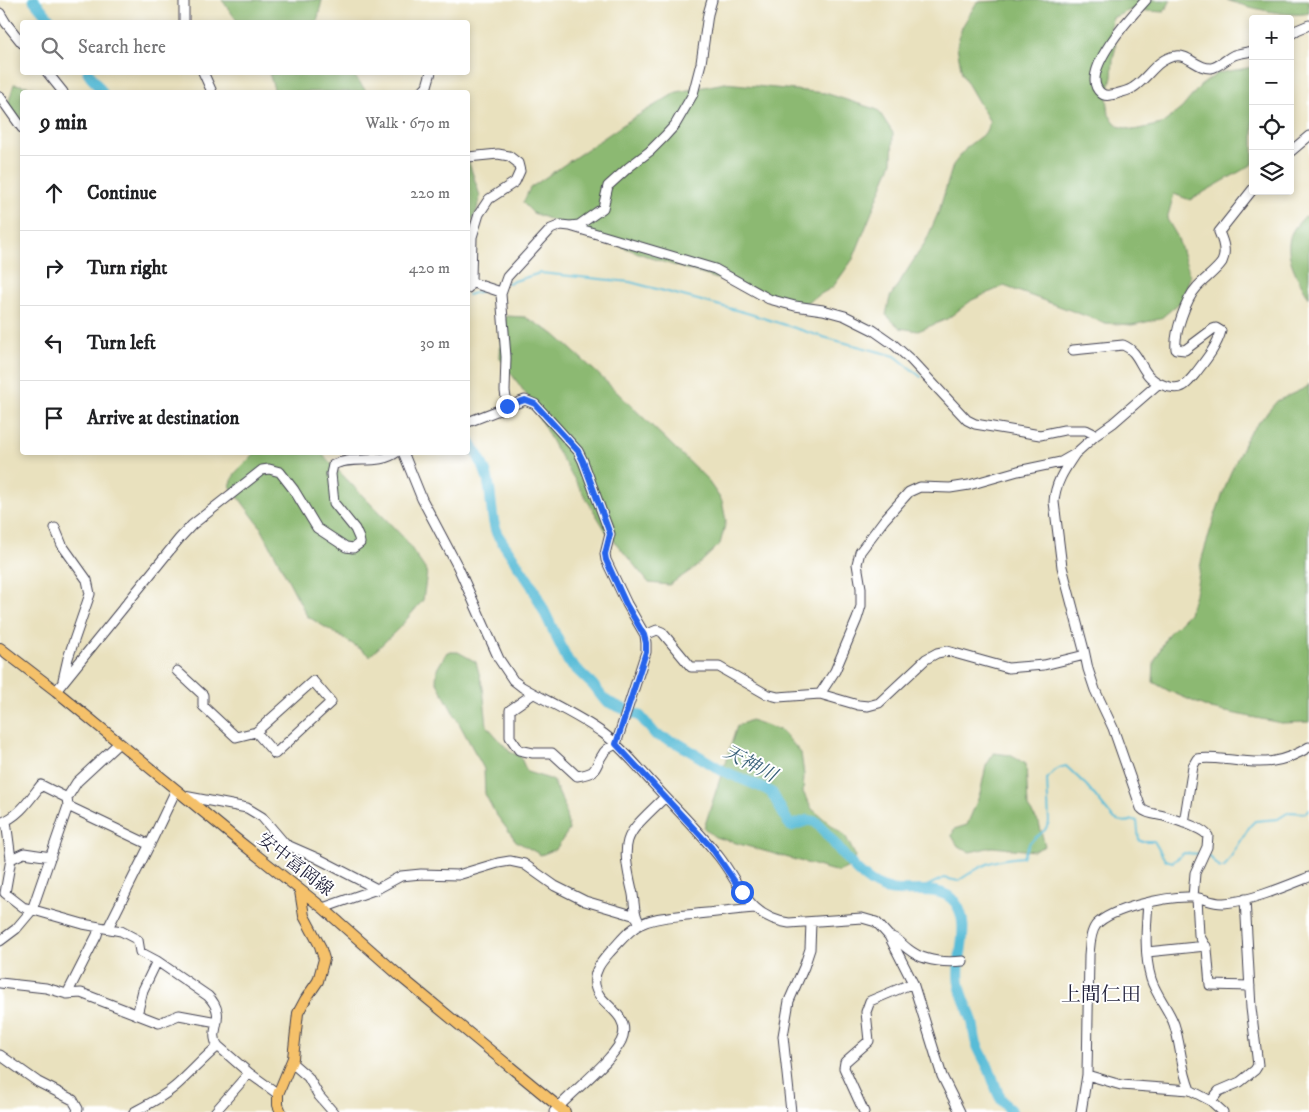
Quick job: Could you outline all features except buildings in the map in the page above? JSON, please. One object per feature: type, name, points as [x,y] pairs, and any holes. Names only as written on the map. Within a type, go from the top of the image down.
[{"type":"main road","name":"安中富岡線","points":[[0,648],[59,687],[119,743],[300,891],[324,908],[398,974],[559,1110]]},
{"type":"main road","points":[[281,1112],[278,1105],[278,1094],[292,1062],[298,1014],[304,1000],[318,981],[324,959],[320,946],[304,916],[300,891]]},
{"type":"street","points":[[184,0],[184,20]]},
{"type":"street","points":[[570,226],[579,225],[603,208],[608,186],[650,151],[675,125],[693,94],[701,63],[708,14],[712,0]]},
{"type":"street","points":[[1146,0],[1131,15],[1104,54],[1095,76],[1101,93],[1107,96],[1132,88],[1160,62],[1176,56],[1182,56],[1206,68],[1212,68],[1234,55],[1249,51]]},
{"type":"street","points":[[0,13],[20,40]]},
{"type":"street","points":[[1294,32],[1309,25]]},
{"type":"street","points":[[49,75],[61,90]]},
{"type":"street","points":[[204,75],[211,90]]},
{"type":"street","points":[[423,90],[427,86],[430,75]]},
{"type":"street","points":[[0,97],[20,125]]},
{"type":"street","points":[[1292,150],[1309,136]]},
{"type":"street","points":[[470,157],[498,154],[509,156],[518,163],[520,171],[514,182],[489,199],[479,214],[472,237],[470,269]]},
{"type":"street","points":[[1073,350],[1123,345],[1129,347],[1148,376],[1158,384],[1176,389],[1188,383],[1218,340],[1221,331],[1216,328],[1208,331],[1185,350],[1176,349],[1175,343],[1190,296],[1222,262],[1225,250],[1220,232],[1249,194]]},
{"type":"street","points":[[507,406],[504,391],[506,357],[501,292],[507,277],[551,230],[561,225],[570,226],[715,269],[769,299],[845,316],[873,330],[893,344],[967,420],[975,424],[1040,435],[1064,430],[1086,430],[1096,435]]},
{"type":"street","points":[[470,285],[501,292]]},
{"type":"street","points":[[1158,384],[1075,454],[1063,472],[1055,492],[1054,502],[1062,567],[1088,669],[1095,690],[1113,728],[1141,808],[1144,811],[1184,823],[1203,831],[1208,836],[1207,847],[1195,873],[1195,897],[1199,935],[1208,949],[1210,985],[1250,986]]},
{"type":"street","points":[[470,421],[525,400],[535,404],[578,451],[610,534],[605,554],[606,560],[626,604],[644,635],[646,652],[616,744],[603,752],[596,768],[591,774],[577,776],[552,753],[533,753],[519,750],[510,737],[510,710],[534,694]]},
{"type":"street","points":[[820,694],[835,671],[861,606],[861,588],[857,564],[860,552],[884,520],[909,492],[920,487],[950,488],[968,485],[1018,471],[1055,464],[1075,454]]},
{"type":"street","points":[[59,687],[192,525],[262,470],[269,469],[280,472],[318,528],[346,547],[353,548],[360,544],[359,538],[354,528],[335,505],[331,474],[332,467],[341,463],[389,458],[393,455]]},
{"type":"street","points":[[404,455],[422,499],[458,567],[499,658],[513,680],[534,694],[592,726],[616,744],[711,847],[748,901],[755,908],[770,918],[780,921],[810,922],[862,918],[876,922],[889,936],[912,983],[942,1076],[960,1112]]},
{"type":"street","points":[[55,528],[62,545],[87,580],[90,594],[59,687]]},
{"type":"street","points":[[644,635],[657,630],[662,632],[690,667],[719,667],[766,694],[778,697],[820,694],[858,706],[879,704],[926,659],[937,653],[947,651],[1008,668],[1044,665],[1085,655]]},
{"type":"street","points":[[177,671],[202,695],[203,706],[236,737],[256,732],[313,681],[331,702],[275,754],[256,732]]},
{"type":"street","points":[[0,941],[16,929],[32,910],[68,802],[77,782],[119,743]]},
{"type":"street","points":[[1184,823],[1193,766],[1197,759],[1220,758],[1270,763],[1309,747]]},
{"type":"street","points":[[150,845],[68,802],[41,785],[20,812],[3,822],[10,859],[5,893],[23,907],[83,924],[103,927],[130,935],[138,940],[140,952],[157,961],[214,1002],[217,1008],[215,1042],[249,1074],[278,1094]]},
{"type":"street","points":[[67,994],[97,935],[179,792],[247,808],[262,818],[285,844],[377,889]]},
{"type":"street","points":[[559,1110],[611,1056],[622,1041],[624,1035],[622,1022],[597,991],[595,976],[602,961],[630,932],[638,920],[626,861],[626,845],[633,830],[665,797]]},
{"type":"street","points":[[10,859],[24,853],[51,856]]},
{"type":"street","points":[[324,908],[377,889],[401,876],[421,874],[458,875],[510,861],[524,864],[555,886],[585,901],[638,920],[755,908]]},
{"type":"street","points":[[1081,1112],[1087,1075],[1091,935],[1097,924],[1136,905],[1176,897],[1195,897],[1223,903],[1245,899],[1309,877]]},
{"type":"street","points":[[1211,1102],[1218,1091],[1240,1082],[1255,1070],[1258,1065],[1250,986],[1245,899]]},
{"type":"street","points":[[1148,903],[1147,952],[1152,980],[1174,1024],[1186,1081],[1190,1090]]},
{"type":"street","points":[[791,1112],[783,1036],[789,1001],[810,949],[810,922]]},
{"type":"street","points":[[889,936],[896,938],[907,949],[919,956],[939,962],[959,961]]},
{"type":"street","points":[[1147,952],[1206,946]]},
{"type":"street","points":[[137,1015],[143,990],[157,961]]},
{"type":"street","points":[[0,983],[46,988],[67,994],[81,993],[159,1023],[179,1015],[217,1022]]},
{"type":"street","points":[[864,1112],[844,1068],[845,1062],[869,1041],[870,1032],[866,1012],[870,1001],[912,983]]},
{"type":"street","points":[[134,1112],[178,1085],[218,1046]]},
{"type":"street","points":[[0,1055],[38,1082],[73,1100],[78,1109],[77,1112]]},
{"type":"street","points":[[292,1062],[308,1077],[319,1096],[333,1112]]},
{"type":"street","points":[[215,1112],[249,1074]]},
{"type":"street","points":[[1087,1075],[1121,1085],[1190,1090],[1211,1102],[1223,1112]]},
{"type":"green space","points":[[222,0],[322,0],[317,20],[237,20]]},
{"type":"green space","points":[[1018,0],[1171,0],[1164,12],[1130,10],[1112,18],[1110,32],[1116,46],[1107,97],[1109,115],[1118,126],[1134,130],[1162,124],[1182,108],[1200,86],[1218,73],[1249,68],[1249,166],[1190,200],[1174,194],[1167,219],[1177,236],[1190,275],[1184,299],[1160,319],[1132,325],[1105,323],[1004,286],[972,300],[947,319],[918,331],[900,328],[886,315],[890,297],[926,241],[939,211],[953,165],[968,146],[985,133],[990,122],[962,74],[957,46],[962,27],[977,2]]},
{"type":"green space","points":[[1227,0],[1309,0],[1309,13],[1280,13],[1256,9]]},
{"type":"green space","points":[[270,75],[354,75],[365,90],[274,90]]},
{"type":"green space","points":[[725,83],[825,93],[878,110],[893,133],[892,162],[853,259],[833,287],[805,303],[778,298],[657,260],[533,213],[523,203],[530,188],[627,122],[677,92]]},
{"type":"green space","points":[[14,84],[32,87],[37,90],[20,90],[20,125],[8,104]]},
{"type":"green space","points":[[470,166],[480,196],[476,213],[470,224]]},
{"type":"green space","points":[[1305,216],[1309,217],[1309,298],[1293,266],[1289,249],[1292,232]]},
{"type":"green space","points":[[506,316],[525,317],[554,334],[706,478],[722,501],[726,521],[720,544],[696,567],[669,585],[649,583],[606,531],[556,449],[528,397],[500,358],[501,334]]},
{"type":"green space","points":[[1309,384],[1309,722],[1281,723],[1211,709],[1169,691],[1153,682],[1154,662],[1168,634],[1189,613],[1214,518],[1230,474],[1248,435],[1277,401],[1307,387]]},
{"type":"green space","points":[[253,455],[323,455],[405,539],[427,572],[423,600],[400,627],[370,656],[307,616],[260,526],[230,486],[235,473]]},
{"type":"green space","points":[[447,652],[458,652],[476,662],[483,688],[487,726],[510,752],[520,756],[527,772],[553,780],[564,805],[569,830],[556,849],[541,855],[516,841],[495,813],[485,794],[484,769],[436,681],[437,669]]},
{"type":"green space","points":[[751,720],[782,731],[801,753],[804,775],[803,792],[812,809],[846,837],[855,855],[853,865],[838,872],[715,837],[704,828],[737,726]]},
{"type":"green space","points":[[994,753],[1010,755],[1026,764],[1028,807],[1039,823],[1045,846],[1034,851],[992,847],[970,852],[958,846],[952,836],[954,829],[967,825],[980,794],[986,766]]},
{"type":"waterway","name":"天神川","points":[[34,0],[50,20]]},
{"type":"waterway","name":"天神川","points":[[90,75],[101,90]]},
{"type":"waterway","points":[[508,283],[540,273],[630,282],[747,313],[823,337],[895,356],[921,377]]},
{"type":"waterway","points":[[470,294],[485,290]]},
{"type":"waterway","name":"天神川","points":[[470,443],[481,462],[488,480],[497,534],[532,586],[568,661],[593,685],[603,698],[640,716],[656,735],[679,744],[723,771],[772,793],[791,826],[808,820],[816,822],[846,859],[873,883],[891,890],[940,892],[955,902],[960,911],[963,930],[959,970],[961,990],[972,1020],[977,1045],[1000,1097],[1012,1112]]},
{"type":"waterway","points":[[918,890],[944,878],[958,881],[974,870],[996,861],[1023,857],[1030,842],[1045,830],[1049,822],[1047,779],[1053,772],[1066,766],[1087,786],[1113,818],[1123,822],[1137,821],[1139,841],[1154,841],[1165,860],[1173,862],[1184,853],[1202,854]]},
{"type":"waterway","points":[[1206,856],[1210,857],[1220,868],[1224,868],[1255,821],[1278,819],[1289,812],[1305,813],[1309,809]]},
{"type":"district","name":"上間仁田","points":[[1101,995]]},
{"type":"route","points":[[507,406],[525,400],[535,404],[578,451],[610,534],[605,554],[606,560],[626,604],[644,635],[646,652],[616,744],[711,847],[742,892]]}]
